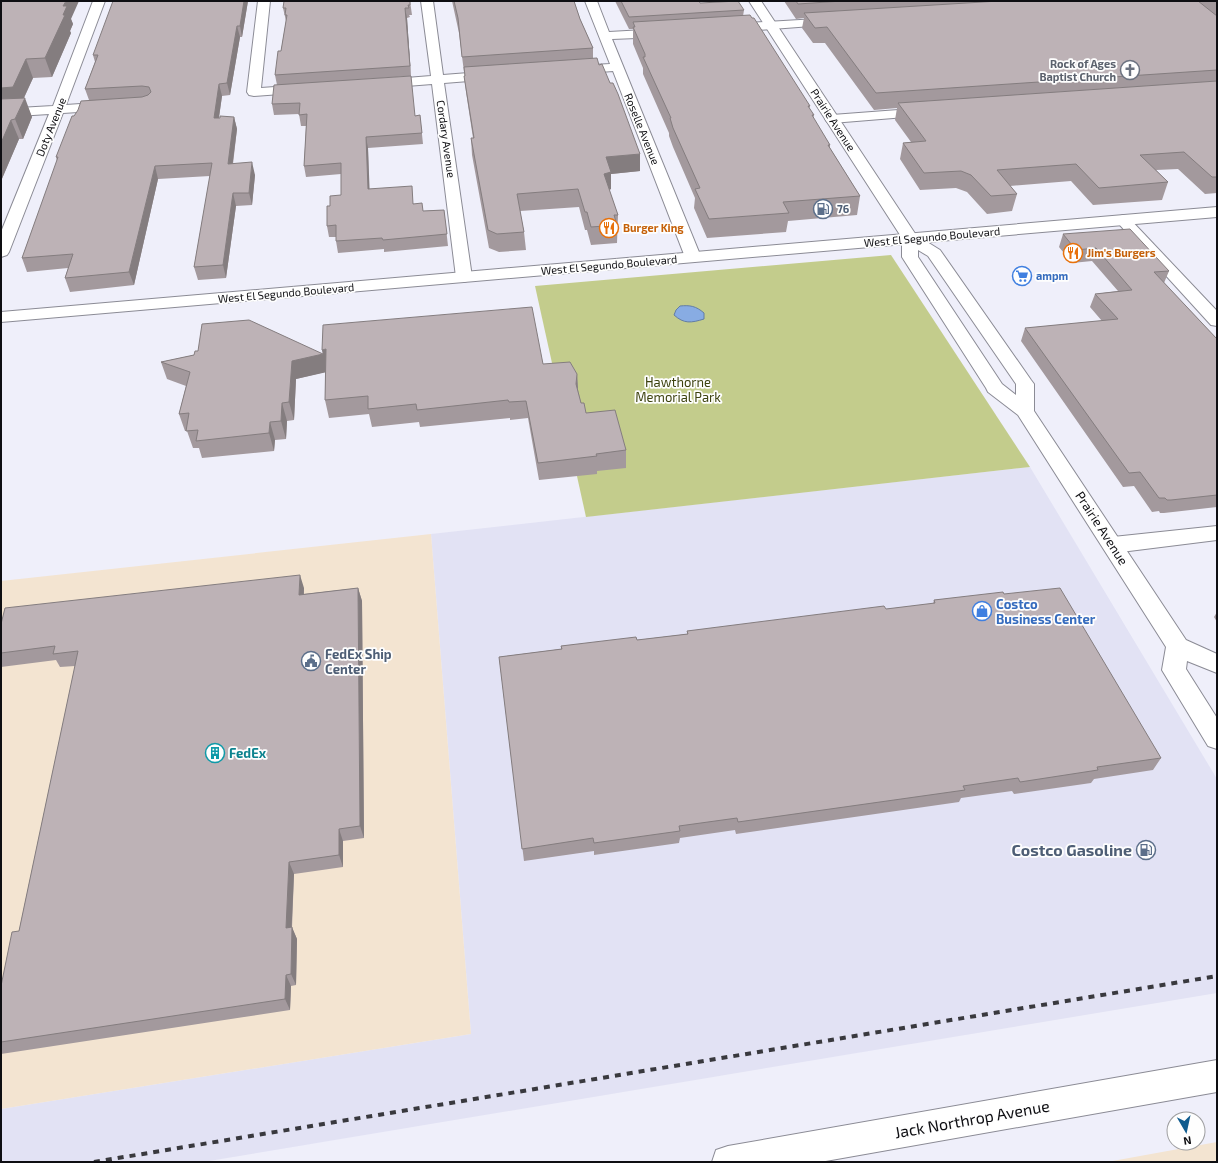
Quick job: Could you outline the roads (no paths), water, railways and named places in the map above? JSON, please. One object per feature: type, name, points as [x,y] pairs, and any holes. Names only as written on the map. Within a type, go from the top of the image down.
[{"type":"street","name":"Doty Avenue","points":[[1,252],[99,1]]},
{"type":"street","points":[[264,1],[254,92],[314,88]]},
{"type":"street","name":"Cordary Avenue","points":[[427,1],[464,277]]},
{"type":"street","name":"Roselle Avenue","points":[[591,1],[693,257]]},
{"type":"street","name":"Prairie Avenue","points":[[755,1],[910,238],[934,253],[1025,384],[1025,411]]},
{"type":"street","points":[[716,29],[845,21]]},
{"type":"street","points":[[605,36],[677,32]]},
{"type":"street","points":[[563,71],[617,67]]},
{"type":"street","points":[[369,84],[508,74]]},
{"type":"street","points":[[1,113],[122,105]]},
{"type":"street","points":[[832,119],[934,111]]},
{"type":"street","name":"West El Segundo Boulevard","points":[[1,317],[1217,212]]},
{"type":"street","points":[[1123,220],[1217,321]]},
{"type":"street","name":"Prairie Avenue","points":[[910,238],[910,257],[991,381],[996,388],[1025,411],[1178,646]]},
{"type":"street","points":[[1113,545],[1217,533]]},
{"type":"street","points":[[1217,664],[1178,646],[1174,670],[1217,739]]},
{"type":"street","name":"Jack Northrop Avenue","points":[[728,1162],[1217,1076]]},
{"type":"water","points":[[680,306],[696,307],[704,313],[704,319],[691,322],[681,320],[674,315]]},
{"type":"railway","points":[[94,1162],[1217,976]]},
{"type":"place","name":"Rock of Ages Baptist Church","points":[[1130,70]]},
{"type":"place","name":"76","points":[[823,209]]},
{"type":"place","name":"Burger King","points":[[609,228]]},
{"type":"place","name":"Jim's Burgers","points":[[1073,253]]},
{"type":"place","name":"ampm","points":[[1022,276]]},
{"type":"place","name":"Costco Business Center","points":[[982,611]]},
{"type":"place","name":"FedEx Ship Center","points":[[311,661]]},
{"type":"place","name":"FedEx","points":[[215,753]]},
{"type":"place","name":"Costco Gasoline","points":[[1146,850]]},
{"type":"park label","name":"Hawthorne Memorial Park","points":[[678,390]]}]
